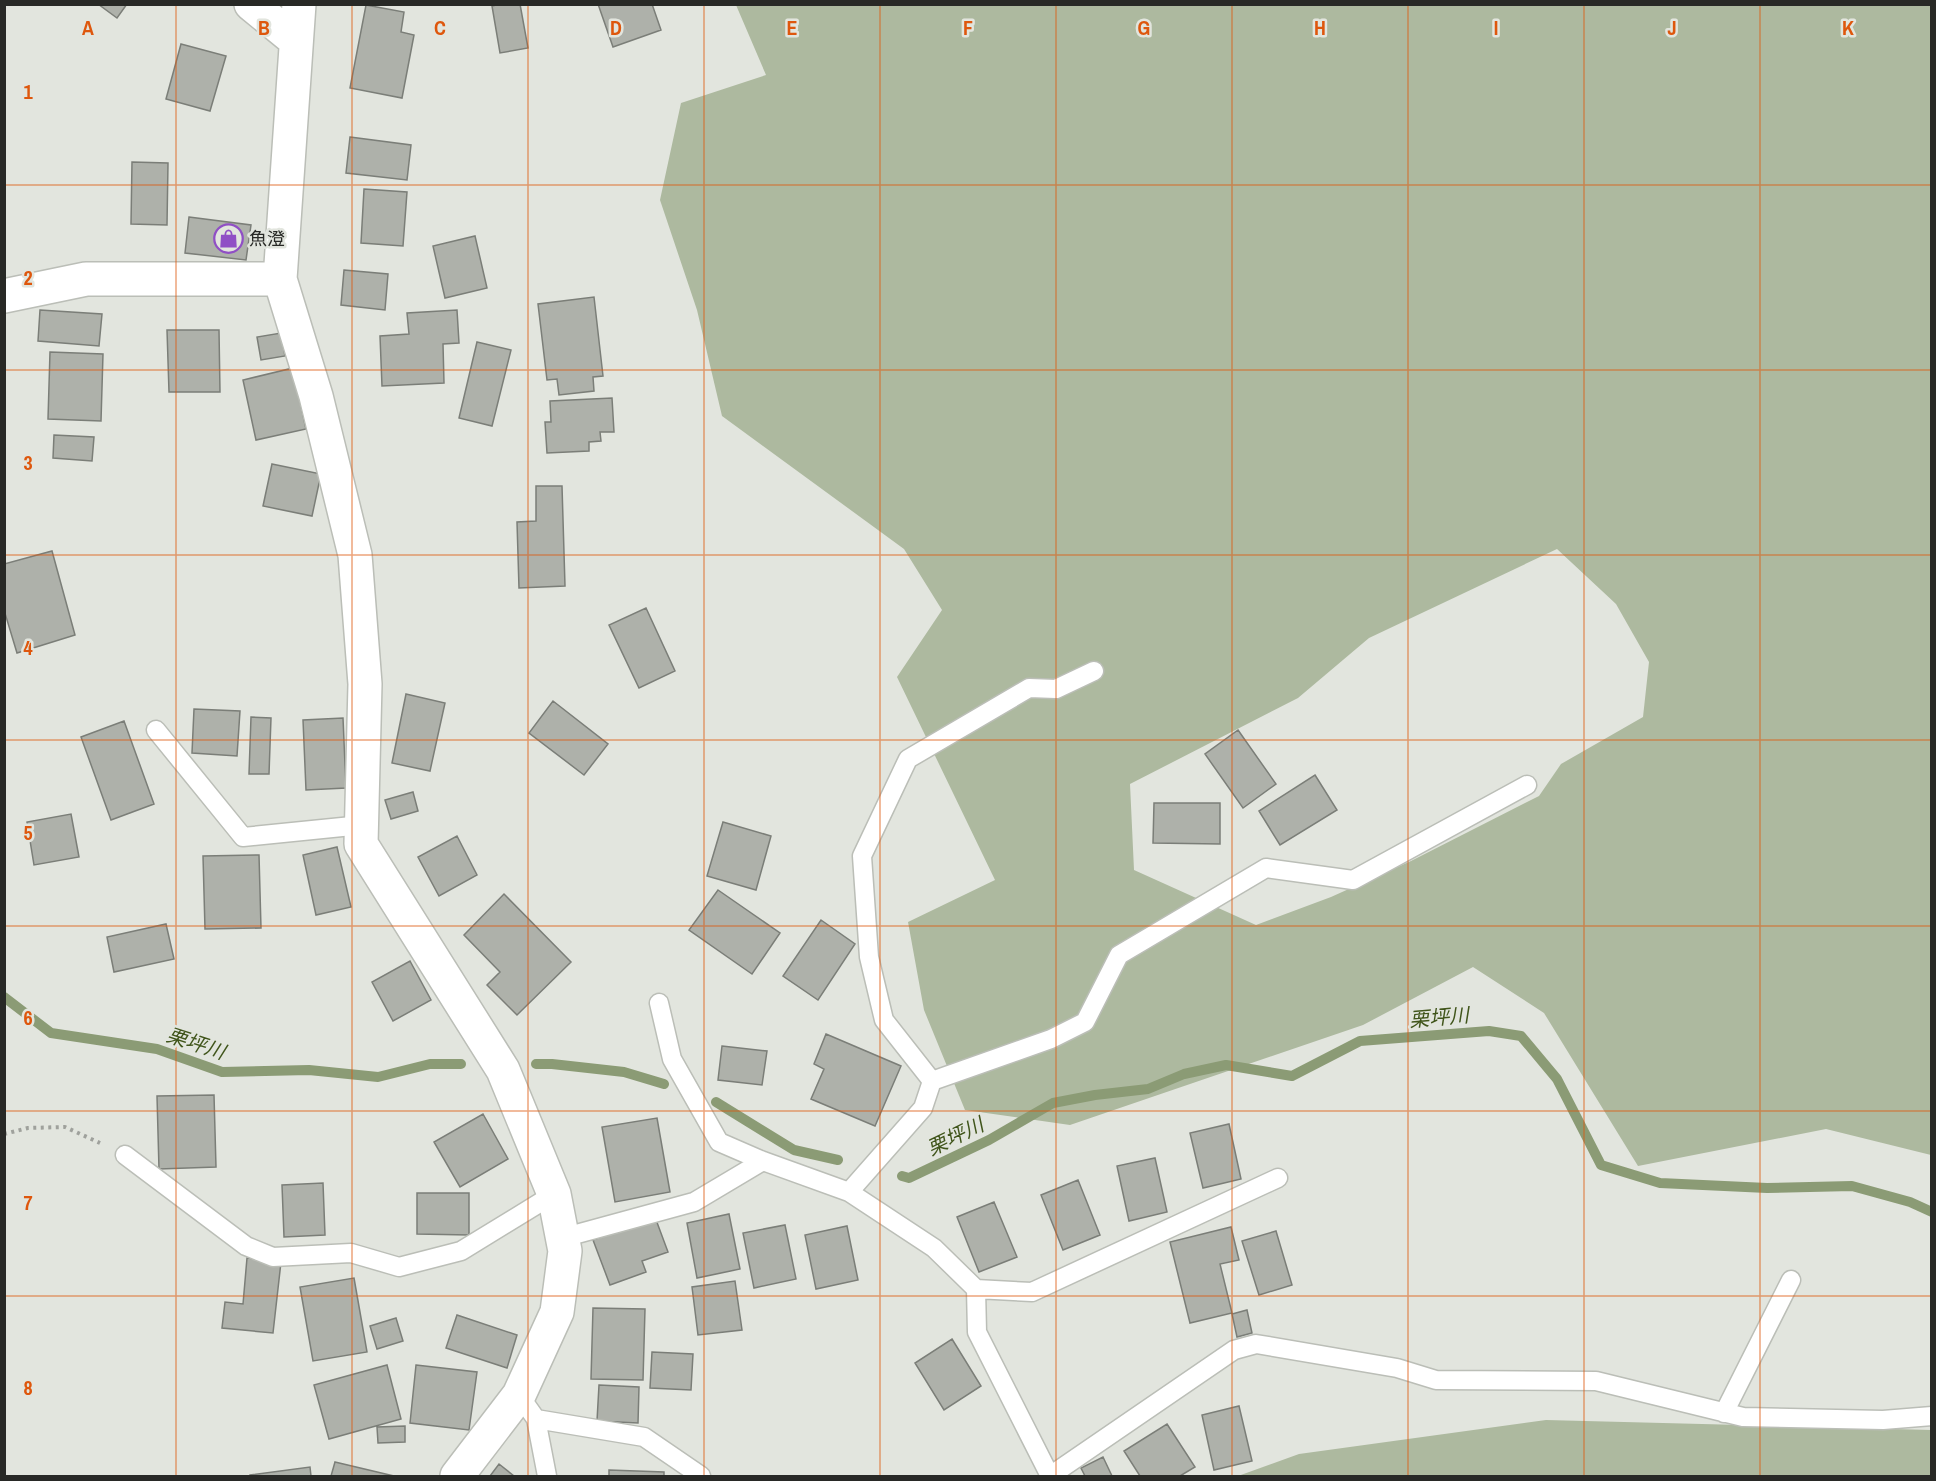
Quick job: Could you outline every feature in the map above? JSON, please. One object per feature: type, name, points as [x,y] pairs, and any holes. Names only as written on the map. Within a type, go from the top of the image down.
[{"type":"street","points":[[251,4],[295,40]]},
{"type":"street","points":[[299,4],[280,279],[315,396],[356,555],[365,684],[361,844],[502,1070],[554,1194],[565,1251],[557,1312],[528,1407],[457,1476]]},
{"type":"street","points":[[4,296],[86,279],[280,279]]},
{"type":"lane","points":[[932,1081],[884,1020],[870,957],[862,856],[908,759],[1029,688],[1056,689],[1094,671]]},
{"type":"lane","points":[[156,730],[243,837],[362,825]]},
{"type":"lane","points":[[932,1081],[1051,1039],[1085,1022],[1119,955],[1266,868],[1353,880],[1527,785]]},
{"type":"lane","points":[[659,1003],[672,1059],[719,1142],[763,1161],[849,1192],[934,1248],[976,1288],[1032,1293],[1278,1178]]},
{"type":"lane","points":[[849,1192],[923,1108],[932,1081]]},
{"type":"lane","points":[[125,1155],[246,1246],[273,1257],[351,1253],[399,1267],[461,1251],[554,1194]]},
{"type":"lane","points":[[562,1238],[694,1202],[763,1161]]},
{"type":"lane","points":[[1724,1413],[1791,1280]]},
{"type":"lane","points":[[976,1288],[977,1332],[1050,1476],[1233,1350],[1256,1344],[1397,1368],[1436,1380],[1596,1381],[1743,1417],[1872,1420],[1932,1416]]},
{"type":"lane","points":[[528,1407],[548,1476]]},
{"type":"lane","points":[[528,1407],[644,1437],[701,1476]]},
{"type":"path","points":[[4,1134],[28,1128],[65,1126],[125,1155]]},
{"type":"green space","points":[[736,5],[1931,5],[1931,1155],[1826,1129],[1638,1166],[1544,1013],[1473,967],[1363,1025],[1070,1125],[965,1110],[924,1010],[908,922],[995,880],[897,677],[942,610],[904,549],[722,416],[697,310],[660,200],[681,103],[766,75]],"holes":[[[1557,549],[1616,604],[1649,662],[1643,717],[1561,764],[1539,796],[1411,861],[1331,897],[1256,925],[1134,870],[1130,784],[1298,698],[1369,638]]]},
{"type":"green space","points":[[1546,1420],[1931,1430],[1931,1476],[1238,1476],[1299,1454]]},
{"type":"building","points":[[98,4],[127,4],[117,18]]},
{"type":"building","points":[[520,4],[528,48],[500,53],[492,6]]},
{"type":"building","points":[[598,4],[652,4],[661,30],[613,47]]},
{"type":"building","points":[[366,5],[404,12],[401,32],[414,35],[402,98],[350,88]]},
{"type":"building","points":[[181,44],[226,56],[210,111],[166,99]]},
{"type":"building","points":[[350,137],[411,145],[407,180],[346,173]]},
{"type":"building","points":[[132,162],[168,163],[167,225],[131,224]]},
{"type":"building","points":[[364,189],[407,192],[403,246],[361,243]]},
{"type":"building","points":[[189,217],[251,225],[246,260],[185,253]]},
{"type":"building","points":[[475,236],[487,288],[445,298],[433,246]]},
{"type":"building","points":[[344,270],[388,274],[385,310],[341,305]]},
{"type":"building","points":[[594,297],[603,376],[593,377],[594,391],[559,395],[557,379],[547,380],[538,304]]},
{"type":"building","points":[[40,310],[102,314],[99,346],[38,341]]},
{"type":"building","points":[[457,310],[459,343],[443,344],[444,383],[382,386],[380,336],[409,334],[407,313]]},
{"type":"building","points":[[167,330],[219,330],[220,392],[169,392]]},
{"type":"building","points":[[281,333],[285,356],[261,360],[257,337]]},
{"type":"building","points":[[477,342],[511,350],[492,426],[459,418]]},
{"type":"building","points":[[50,352],[103,354],[101,421],[48,419]]},
{"type":"building","points":[[293,368],[306,429],[256,440],[243,380]]},
{"type":"building","points":[[612,398],[614,432],[600,432],[601,441],[589,442],[589,451],[547,453],[545,422],[551,422],[550,401]]},
{"type":"building","points":[[54,435],[94,437],[92,461],[53,458]]},
{"type":"building","points":[[272,464],[321,474],[312,516],[263,506]]},
{"type":"building","points":[[536,486],[562,486],[565,586],[519,588],[517,522],[536,521]]},
{"type":"building","points":[[52,551],[75,635],[17,653],[4,610],[4,564]]},
{"type":"building","points":[[646,608],[675,671],[639,688],[609,625]]},
{"type":"building","points":[[406,694],[445,703],[430,771],[392,763]]},
{"type":"building","points":[[553,701],[608,744],[584,775],[529,733]]},
{"type":"building","points":[[194,709],[240,711],[237,756],[192,753]]},
{"type":"building","points":[[251,717],[271,718],[269,774],[249,774]]},
{"type":"building","points":[[343,718],[346,788],[306,790],[303,720]]},
{"type":"building","points":[[124,721],[154,804],[111,820],[81,737]]},
{"type":"building","points":[[1238,730],[1276,784],[1243,808],[1205,754]]},
{"type":"building","points":[[1315,775],[1337,810],[1280,845],[1259,811]]},
{"type":"building","points":[[413,792],[418,811],[391,819],[385,800]]},
{"type":"building","points":[[1154,803],[1220,803],[1220,844],[1153,843]]},
{"type":"building","points":[[71,814],[79,857],[34,865],[27,822]]},
{"type":"building","points":[[723,822],[771,836],[756,890],[707,876]]},
{"type":"building","points":[[457,836],[477,875],[439,896],[418,857]]},
{"type":"building","points":[[337,847],[351,907],[316,915],[303,855]]},
{"type":"building","points":[[259,855],[261,928],[205,929],[203,856]]},
{"type":"building","points":[[718,890],[780,933],[752,974],[689,930]]},
{"type":"building","points":[[504,894],[571,962],[517,1015],[487,985],[500,972],[464,935]]},
{"type":"building","points":[[821,920],[855,944],[818,1000],[783,976]]},
{"type":"building","points":[[166,924],[174,959],[114,972],[107,937]]},
{"type":"building","points":[[410,961],[431,1000],[393,1021],[372,982]]},
{"type":"building","points":[[826,1034],[901,1066],[875,1126],[811,1099],[824,1069],[814,1064]]},
{"type":"building","points":[[722,1046],[767,1051],[762,1085],[718,1080]]},
{"type":"building","points":[[214,1095],[216,1167],[159,1169],[157,1096]]},
{"type":"building","points":[[483,1114],[508,1159],[460,1187],[434,1142]]},
{"type":"building","points":[[657,1118],[670,1192],[615,1202],[602,1127]]},
{"type":"building","points":[[1229,1124],[1241,1179],[1203,1188],[1190,1133]]},
{"type":"building","points":[[1155,1158],[1167,1212],[1129,1221],[1117,1166]]},
{"type":"building","points":[[1078,1180],[1100,1235],[1063,1250],[1041,1195]]},
{"type":"building","points":[[323,1183],[325,1235],[284,1237],[282,1185]]},
{"type":"building","points":[[417,1193],[469,1193],[469,1235],[417,1234]]},
{"type":"building","points":[[994,1202],[1017,1257],[979,1272],[957,1217]]},
{"type":"building","points":[[729,1214],[740,1269],[697,1278],[687,1223]]},
{"type":"building","points":[[655,1217],[668,1252],[642,1261],[646,1272],[610,1285],[593,1240]]},
{"type":"building","points":[[785,1225],[796,1279],[754,1288],[743,1233]]},
{"type":"building","points":[[847,1226],[858,1280],[816,1289],[805,1235]]},
{"type":"building","points":[[1231,1227],[1239,1260],[1220,1264],[1232,1313],[1190,1323],[1170,1242]]},
{"type":"building","points":[[1276,1231],[1292,1285],[1259,1295],[1242,1241]]},
{"type":"building","points":[[247,1258],[281,1262],[273,1333],[222,1328],[225,1302],[243,1304]]},
{"type":"building","points":[[354,1278],[367,1352],[313,1361],[300,1287]]},
{"type":"building","points":[[735,1281],[742,1330],[698,1335],[692,1287]]},
{"type":"building","points":[[593,1308],[645,1309],[643,1380],[591,1379]]},
{"type":"building","points":[[1247,1310],[1252,1333],[1237,1337],[1232,1314]]},
{"type":"building","points":[[457,1315],[517,1335],[507,1368],[446,1348]]},
{"type":"building","points":[[396,1318],[403,1341],[377,1349],[370,1326]]},
{"type":"building","points":[[952,1339],[981,1386],[944,1410],[915,1363]]},
{"type":"building","points":[[652,1352],[693,1354],[691,1390],[650,1388]]},
{"type":"building","points":[[387,1365],[401,1419],[329,1439],[314,1385]]},
{"type":"building","points":[[416,1365],[477,1372],[469,1430],[410,1423]]},
{"type":"building","points":[[599,1385],[639,1387],[638,1423],[597,1421]]},
{"type":"building","points":[[1239,1406],[1252,1461],[1214,1470],[1202,1415]]},
{"type":"building","points":[[1167,1424],[1195,1467],[1180,1476],[1140,1476],[1124,1451]]},
{"type":"building","points":[[405,1426],[405,1442],[378,1443],[377,1427]]},
{"type":"building","points":[[1103,1457],[1112,1476],[1085,1476],[1081,1468]]},
{"type":"building","points":[[335,1462],[394,1476],[331,1476]]},
{"type":"building","points":[[499,1464],[514,1476],[490,1476]]},
{"type":"building","points":[[310,1467],[311,1476],[250,1476],[250,1475]]},
{"type":"building","points":[[609,1470],[664,1472],[664,1476],[609,1476]]},
{"type":"waterway","name":"栗坪川","points":[[4,997],[51,1033],[157,1049],[222,1072],[309,1070],[378,1077],[430,1064],[461,1064]]},
{"type":"waterway","name":"栗坪川","points":[[902,1176],[909,1178],[989,1140],[1053,1103],[1148,1089],[1184,1074],[1226,1065],[1292,1076],[1360,1041],[1489,1031],[1521,1036],[1557,1079],[1601,1165],[1660,1183],[1767,1188],[1852,1186],[1910,1202],[1932,1212]]},
{"type":"waterway","name":"栗坪川","points":[[536,1064],[624,1072],[664,1084]]},
{"type":"waterway","name":"栗坪川","points":[[716,1102],[794,1150],[838,1160]]},
{"type":"place","name":"魚澄","points":[[228,238]]}]
